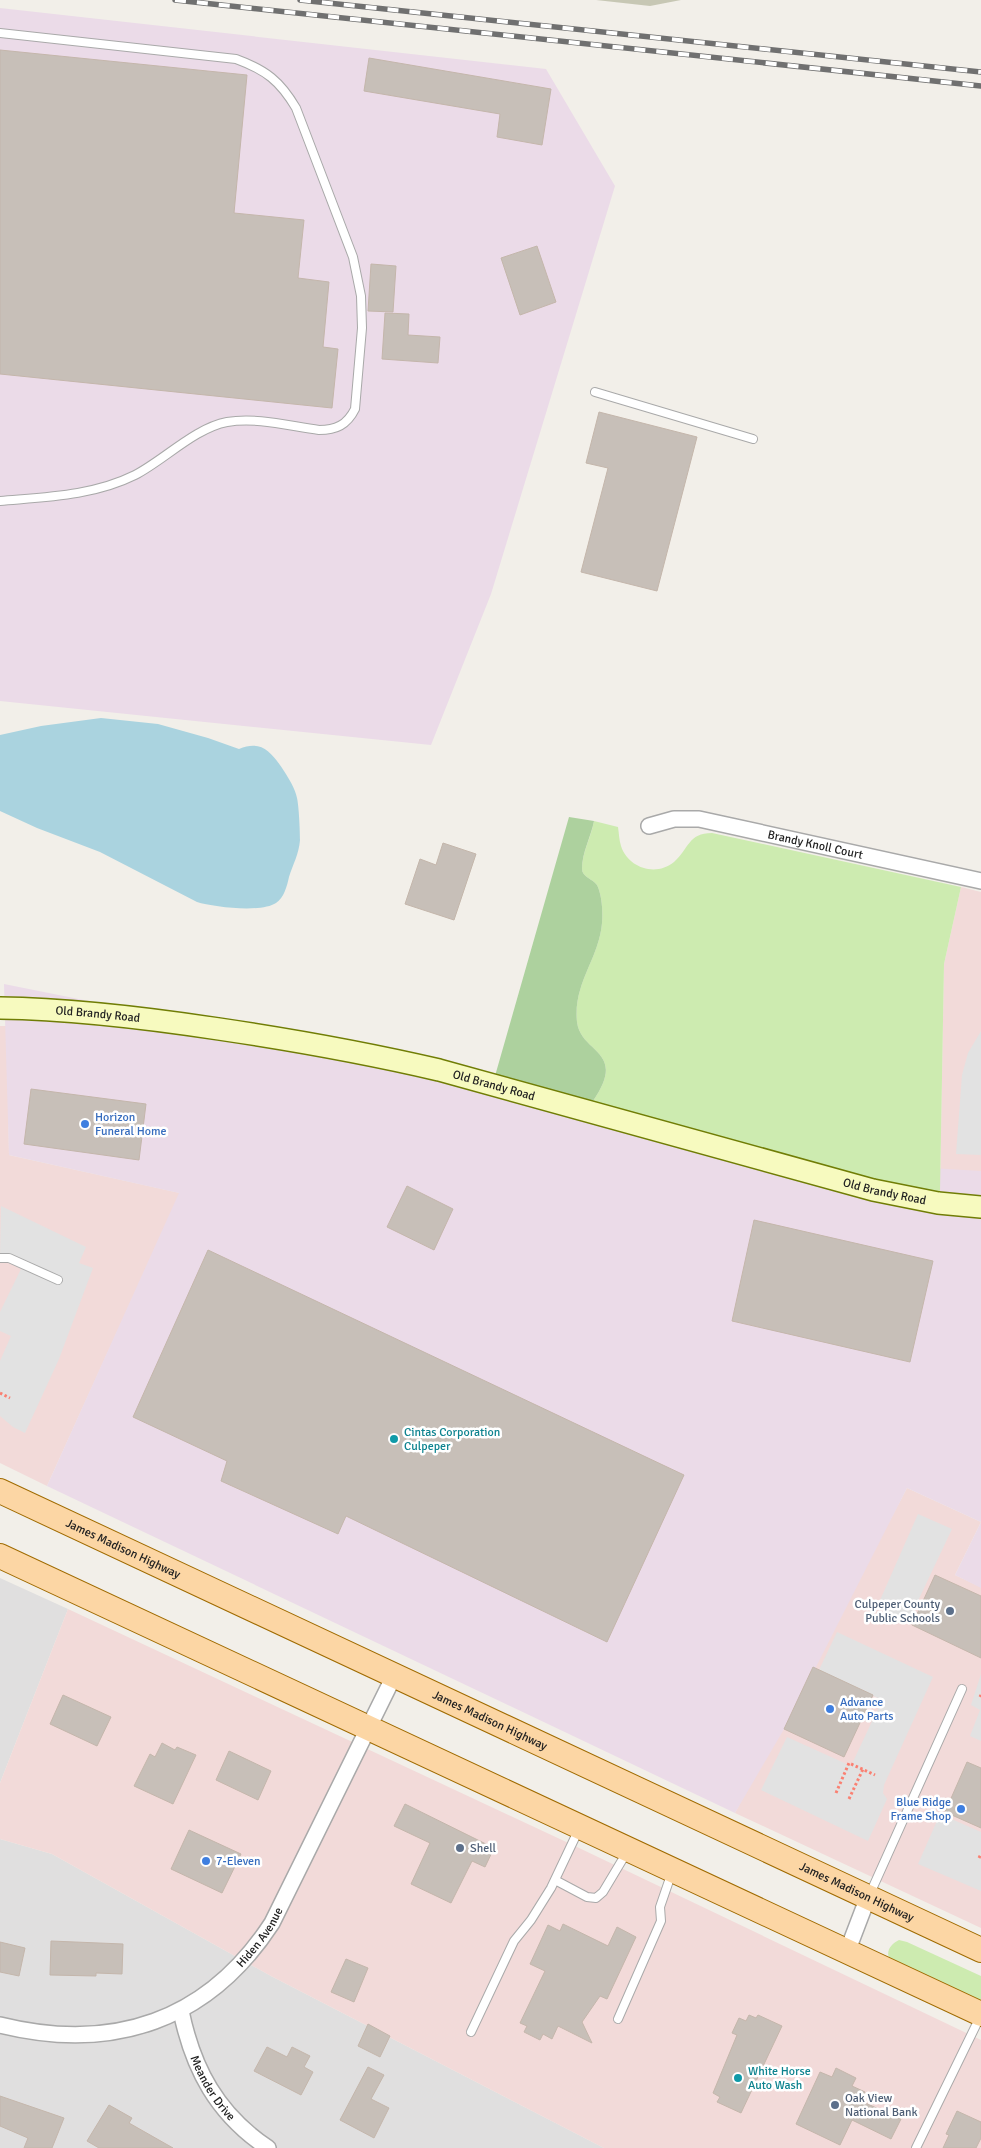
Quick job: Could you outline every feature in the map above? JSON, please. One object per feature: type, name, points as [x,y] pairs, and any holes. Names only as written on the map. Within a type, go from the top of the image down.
[{"type":"main road","name":"James Madison Highway","points":[[0,1491],[981,1950]]},
{"type":"main road","points":[[0,1556],[981,2014]]},
{"type":"street","name":"Brandy Knoll Court","points":[[649,826],[674,819],[699,820],[981,880]]},
{"type":"street","name":"Old Brandy Road","points":[[0,1008],[94,1012],[176,1023],[368,1054],[439,1070],[873,1190],[938,1203],[981,1207]]},
{"type":"street","name":"Hiden Avenue","points":[[0,2025],[55,2034],[89,2034],[122,2031],[154,2023],[182,2010],[207,1996],[237,1970],[258,1945],[272,1924],[394,1676]]},
{"type":"street","points":[[847,1952],[868,1897]]},
{"type":"street","name":"Meander Drive","points":[[182,2010],[187,2040],[198,2068],[216,2099],[236,2122],[268,2148]]},
{"type":"lane","points":[[0,33],[236,59],[255,66],[272,76],[286,91],[296,108],[353,258],[361,296],[362,328],[355,409],[342,426],[331,430],[319,430],[245,420],[226,423],[207,429],[134,476],[101,488],[68,495],[0,501]]},
{"type":"lane","points":[[595,392],[753,439]]},
{"type":"lane","points":[[0,1258],[9,1258],[58,1280]]},
{"type":"lane","points":[[868,1897],[962,1689]]},
{"type":"lane","points":[[471,2032],[514,1941],[532,1920],[555,1880],[580,1827]]},
{"type":"lane","points":[[555,1880],[587,1897],[596,1898],[603,1892],[628,1850]]},
{"type":"lane","points":[[618,2019],[661,1921],[660,1907],[672,1871]]},
{"type":"lane","points":[[916,2148],[981,2014]]},
{"type":"path","points":[[0,1392],[10,1398]]},
{"type":"path","points":[[836,1793],[850,1763],[875,1775]]},
{"type":"path","points":[[849,1799],[863,1769]]},
{"type":"path","points":[[979,1858],[981,1854]]},
{"type":"shaded area","points":[[596,0],[681,0],[650,6]]},
{"type":"shaded area","points":[[0,8],[546,69],[615,186],[491,594],[431,745],[0,701]]},
{"type":"shaded area","points":[[961,887],[981,892],[981,1197],[940,1192],[944,964]]},
{"type":"shaded area","points":[[4,984],[914,1167],[981,1171],[981,1522],[907,1488],[787,1724],[735,1813],[47,1486],[179,1193],[9,1155]]},
{"type":"shaded area","points":[[0,1026],[7,1026],[9,1155],[180,1193],[47,1486],[0,1463]]},
{"type":"shaded area","points":[[981,1031],[981,1155],[956,1154],[962,1075],[968,1053]]},
{"type":"shaded area","points":[[1,1206],[86,1247],[79,1263],[93,1268],[59,1359],[25,1433],[13,1427],[0,1416],[0,1361],[11,1336],[0,1331],[0,1312],[21,1269],[0,1258]]},
{"type":"shaded area","points":[[907,1488],[981,1522],[955,1575],[981,1587],[981,1928],[735,1813]]},
{"type":"shaded area","points":[[918,1514],[952,1529],[908,1622],[877,1607]]},
{"type":"shaded area","points":[[981,1522],[981,1588],[955,1575]]},
{"type":"shaded area","points":[[0,1578],[68,1609],[0,1783]]},
{"type":"shaded area","points":[[68,1609],[577,1847],[981,2040],[981,2148],[604,2148],[271,1976],[52,1854],[0,1839],[0,1783]]},
{"type":"shaded area","points":[[837,1632],[933,1677],[884,1785],[883,1793],[887,1799],[868,1841],[761,1790],[787,1737],[851,1766],[882,1700],[819,1670]]},
{"type":"shaded area","points":[[981,1674],[981,1741],[970,1736],[980,1710],[971,1705]]},
{"type":"shaded area","points":[[940,1814],[981,1832],[981,1891],[918,1864]]},
{"type":"shaded area","points":[[0,1839],[52,1854],[271,1976],[604,2148],[0,2148]]},
{"type":"green space","points":[[569,817],[594,821],[583,857],[582,872],[597,885],[602,904],[600,936],[582,983],[577,1008],[577,1022],[580,1032],[586,1041],[600,1054],[606,1072],[603,1084],[593,1101],[495,1076]]},
{"type":"green space","points":[[594,821],[618,827],[620,844],[625,854],[636,865],[643,868],[659,869],[667,867],[679,857],[693,839],[712,833],[961,887],[944,964],[940,1192],[908,1189],[593,1101],[603,1084],[606,1072],[600,1054],[586,1041],[580,1032],[577,1022],[577,1008],[582,983],[600,936],[602,923],[602,904],[599,889],[582,872],[583,857]]},
{"type":"green space","points":[[899,1940],[981,1976],[981,2004],[890,1960],[888,1954],[890,1948]]},
{"type":"water","points":[[101,718],[158,724],[239,749],[254,746],[271,753],[293,787],[297,798],[299,819],[300,840],[298,850],[285,891],[279,901],[260,908],[214,906],[197,902],[100,852],[37,828],[0,811],[0,735],[41,726]]},
{"type":"building","points":[[0,50],[247,75],[234,213],[304,220],[298,278],[329,282],[323,347],[338,349],[332,408],[0,374]]},
{"type":"building","points":[[369,58],[551,89],[542,145],[497,137],[500,114],[364,91]]},
{"type":"building","points":[[537,246],[556,302],[520,315],[501,258]]},
{"type":"building","points":[[371,264],[396,266],[393,312],[368,311]]},
{"type":"building","points":[[385,313],[409,314],[408,335],[440,337],[438,363],[382,359]]},
{"type":"building","points":[[599,412],[697,437],[657,591],[581,572],[608,468],[586,463]]},
{"type":"building","points":[[443,843],[476,854],[454,920],[405,904],[420,859],[436,865]]},
{"type":"building","name":"Horizon Funeral Home","points":[[31,1089],[146,1104],[139,1160],[24,1144]]},
{"type":"building","points":[[407,1186],[453,1209],[434,1250],[387,1227]]},
{"type":"building","points":[[754,1220],[933,1261],[910,1362],[732,1321]]},
{"type":"building","name":"Cintas Corporation Culpeper","points":[[208,1250],[684,1475],[607,1642],[346,1516],[338,1534],[221,1481],[227,1461],[133,1417]]},
{"type":"building","name":"Culpeper County Public Schools","points":[[935,1575],[981,1596],[981,1658],[912,1625]]},
{"type":"building","name":"Advance Auto Parts","points":[[813,1667],[873,1695],[844,1757],[784,1729]]},
{"type":"building","points":[[63,1695],[111,1717],[97,1746],[50,1724]]},
{"type":"building","points":[[162,1743],[175,1750],[177,1747],[196,1755],[173,1804],[134,1786],[150,1754],[155,1757]]},
{"type":"building","points":[[229,1751],[271,1771],[258,1800],[216,1780]]},
{"type":"building","points":[[967,1762],[981,1768],[981,1828],[945,1812]]},
{"type":"building","points":[[405,1804],[494,1848],[485,1867],[472,1861],[451,1903],[411,1884],[430,1843],[394,1826]]},
{"type":"building","name":"7-Eleven","points":[[189,1830],[241,1854],[222,1893],[171,1869]]},
{"type":"building","points":[[563,1924],[608,1946],[617,1927],[636,1937],[607,1999],[600,1996],[582,2022],[592,2043],[558,2026],[552,2039],[543,2034],[540,2040],[524,2032],[527,2026],[520,2023],[545,1971],[530,1964],[548,1925],[560,1931]]},
{"type":"building","points":[[51,1941],[123,1944],[122,1974],[96,1973],[96,1976],[50,1975]]},
{"type":"building","points":[[0,1942],[25,1948],[19,1976],[0,1972]]},
{"type":"building","points":[[346,1959],[368,1968],[354,2002],[331,1992]]},
{"type":"building","name":"White Horse Auto Wash","points":[[749,2015],[756,2018],[758,2015],[782,2026],[741,2113],[717,2102],[720,2097],[713,2093],[737,2035],[732,2033],[739,2018],[746,2021]]},
{"type":"building","points":[[368,2024],[390,2036],[380,2057],[358,2046]]},
{"type":"building","points":[[267,2047],[287,2057],[292,2047],[310,2056],[304,2067],[313,2072],[301,2095],[254,2071]]},
{"type":"building","points":[[368,2067],[384,2075],[371,2099],[389,2108],[374,2138],[340,2120]]},
{"type":"building","name":"Oak View National Bank","points":[[836,2068],[856,2078],[852,2086],[865,2092],[861,2101],[901,2119],[891,2139],[852,2120],[840,2145],[796,2124],[820,2072],[832,2077]]},
{"type":"building","points":[[0,2096],[64,2118],[52,2148],[24,2148],[28,2138],[0,2126]]},
{"type":"building","points":[[109,2105],[132,2118],[129,2123],[173,2148],[99,2148],[87,2141]]},
{"type":"building","points":[[957,2111],[981,2122],[981,2138],[976,2148],[943,2148],[949,2135],[946,2134]]},
{"type":"railway","points":[[175,0],[981,86]]},
{"type":"railway","points":[[300,0],[981,72]]},
{"type":"place","name":"Horizon Funeral Home","points":[[85,1124]]},
{"type":"place","name":"Cintas Corporation Culpeper","points":[[394,1439]]},
{"type":"place","name":"Culpeper County Public Schools","points":[[950,1611]]},
{"type":"place","name":"Advance Auto Parts","points":[[830,1709]]},
{"type":"place","name":"Blue Ridge Frame Shop","points":[[961,1809]]},
{"type":"place","name":"Shell","points":[[460,1848]]},
{"type":"place","name":"7-Eleven","points":[[206,1861]]},
{"type":"place","name":"White Horse Auto Wash","points":[[738,2078]]},
{"type":"place","name":"Oak View National Bank","points":[[835,2105]]}]
